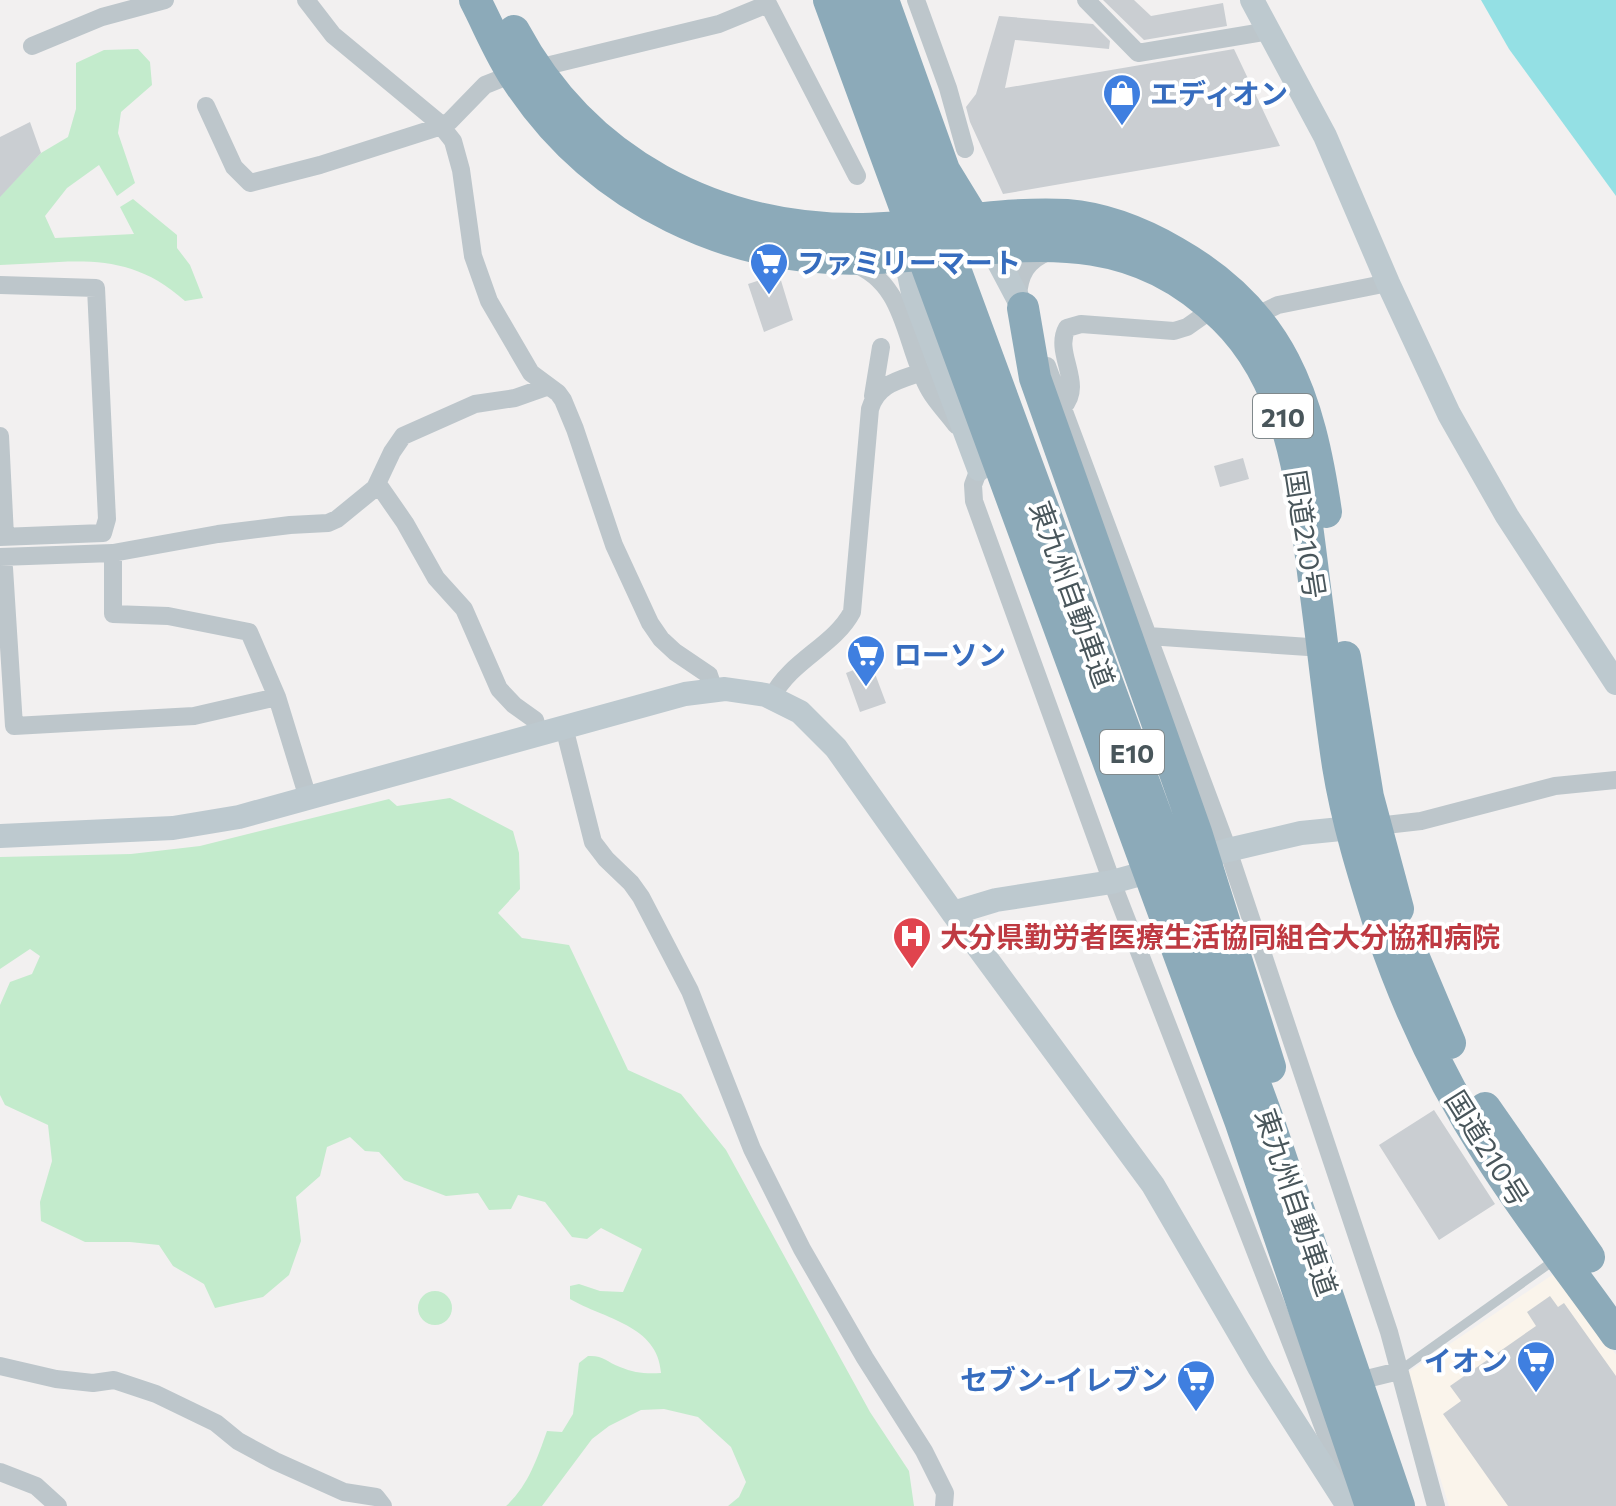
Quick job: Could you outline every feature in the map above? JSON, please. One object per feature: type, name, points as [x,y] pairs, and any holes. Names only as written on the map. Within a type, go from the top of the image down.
[{"type":"highway","name":"国道210号","points":[[475,0],[524,70],[625,160],[670,186],[718,206],[839,244],[992,248],[1074,245],[1148,265],[1173,278],[1214,308],[1250,347],[1276,394],[1285,424],[1301,491],[1339,772],[1363,828]]},
{"type":"highway","name":"国道210号","points":[[498,0],[524,70]]},
{"type":"highway","name":"東九州自動車道","points":[[829,0],[1241,1123],[1356,1458],[1355,1504]]},
{"type":"highway","points":[[845,0],[904,148],[911,185],[915,245],[941,248],[964,220],[954,159],[883,0]]},
{"type":"highway","name":"東九州自動車道","points":[[856,0],[1266,1114],[1401,1506]]},
{"type":"highway","points":[[839,244],[890,210],[903,184],[904,148]]},
{"type":"highway","name":"国道210号","points":[[964,220],[1069,215],[1126,228],[1161,243],[1199,266],[1255,316],[1281,352],[1312,433],[1321,481],[1355,722],[1363,828],[1395,968],[1428,1048],[1490,1158],[1569,1249],[1616,1296]]},
{"type":"highway","points":[[1020,302],[1035,378],[1196,832],[1373,1389],[1401,1506]]},
{"type":"highway","points":[[979,469],[1083,740],[1130,881],[1221,1128],[1356,1458]]},
{"type":"highway","name":"国道210号","points":[[1569,1249],[1616,1334]]},
{"type":"street","points":[[32,46],[102,17],[165,0]]},
{"type":"street","points":[[306,0],[333,35],[442,126],[455,148],[473,256],[489,301],[527,367],[558,393],[571,418],[614,545],[650,623],[675,652],[709,675],[714,690]]},
{"type":"street","points":[[916,0],[948,88],[954,159]]},
{"type":"street","points":[[1086,0],[1138,53],[1269,31]]},
{"type":"street","points":[[1252,0],[1325,136],[1449,414],[1507,516],[1616,683]]},
{"type":"street","points":[[206,106],[234,167],[250,183],[320,165],[442,126],[485,85],[524,70],[705,28],[767,2],[857,176]]},
{"type":"street","points":[[964,220],[992,248],[1020,302],[1063,407],[1228,850],[1389,1332],[1436,1506]]},
{"type":"street","points":[[839,244],[887,287],[903,318],[930,391],[965,437]]},
{"type":"street","points":[[915,245],[913,293],[979,469],[973,485],[974,501],[1112,882],[1355,1504]]},
{"type":"street","points":[[1020,302],[1018,283],[1030,261],[1042,254],[1074,245]]},
{"type":"street","points":[[1255,316],[1278,305],[1388,283]]},
{"type":"street","points":[[0,285],[96,288],[107,519],[103,533],[2,536],[0,436]]},
{"type":"street","points":[[1063,407],[1071,393],[1062,346],[1067,328],[1081,324],[1174,331],[1187,327],[1214,308]]},
{"type":"street","points":[[772,697],[794,666],[842,627],[852,612],[870,409],[881,347]]},
{"type":"street","points":[[873,396],[884,386],[922,372]]},
{"type":"street","points":[[277,697],[194,716],[14,726],[4,568],[0,560],[113,553],[218,534],[328,523],[354,506],[378,484],[403,436],[475,404],[515,398],[549,386]]},
{"type":"street","points":[[378,484],[441,585],[464,609],[499,689],[535,720],[539,734]]},
{"type":"street","points":[[113,553],[113,614],[168,616],[249,632],[277,697],[308,798]]},
{"type":"street","points":[[1148,636],[1323,648]]},
{"type":"street","points":[[6,832],[173,828],[239,817],[685,694],[714,690],[752,691],[772,697],[800,712],[836,748],[1153,1185],[1259,1367],[1355,1504]]},
{"type":"street","points":[[564,727],[593,842],[641,897],[690,991],[752,1149],[802,1249],[865,1358],[924,1451],[945,1493],[944,1506]]},
{"type":"street","points":[[953,913],[996,900],[1112,882],[1301,833],[1421,821],[1555,786],[1616,780]]},
{"type":"street","points":[[0,1366],[69,1381],[93,1383],[114,1380],[156,1394],[216,1423],[238,1441],[275,1461],[344,1492],[376,1497],[383,1506]]},
{"type":"street","points":[[1259,1367],[1285,1386],[1310,1392],[1399,1371]]},
{"type":"street","points":[[0,1472],[36,1486],[58,1506]]},
{"type":"lane","points":[[1399,1371],[1569,1249]]},
{"type":"shaded area","name":"イオン","points":[[1558,1271],[1616,1355],[1616,1506],[1449,1506],[1407,1373]]},
{"type":"green space","points":[[138,49],[150,62],[152,85],[121,112],[118,133],[135,183],[117,196],[99,165],[67,188],[45,216],[55,238],[134,234],[120,207],[133,199],[177,235],[177,248],[190,265],[203,298],[185,301],[163,284],[141,273],[98,262],[0,265],[0,196],[41,153],[68,137],[76,109],[76,63],[104,50]]},
{"type":"green space","points":[[450,798],[513,831],[519,853],[520,889],[498,913],[522,938],[569,945],[628,1070],[681,1094],[726,1150],[870,1412],[909,1471],[914,1506],[728,1506],[739,1497],[746,1482],[731,1447],[698,1417],[664,1409],[641,1410],[609,1426],[592,1439],[542,1506],[506,1506],[526,1481],[547,1431],[562,1432],[573,1414],[579,1363],[593,1356],[630,1371],[661,1373],[658,1357],[640,1334],[570,1299],[570,1286],[579,1284],[600,1291],[623,1292],[642,1249],[601,1228],[587,1239],[572,1237],[545,1202],[518,1195],[511,1209],[489,1210],[478,1193],[446,1196],[404,1180],[379,1152],[365,1151],[350,1137],[327,1147],[320,1176],[296,1197],[301,1241],[289,1275],[263,1297],[215,1308],[204,1284],[173,1266],[159,1245],[85,1242],[41,1221],[40,1202],[52,1161],[48,1125],[5,1105],[0,1095],[0,1005],[10,982],[32,974],[40,956],[30,949],[0,969],[0,857],[131,854],[200,846],[389,799],[397,806]]},
{"type":"green space","points":[[435,1291],[447,1296],[452,1308],[447,1320],[435,1325],[423,1320],[418,1308],[423,1296]]},
{"type":"water","points":[[1481,0],[1616,0],[1616,196],[1509,49]]},
{"type":"building","points":[[1103,0],[1134,0],[1151,16],[1223,3],[1227,26],[1144,40]]},
{"type":"building","name":"エディオン","points":[[999,16],[1093,24],[1110,41],[1109,49],[1015,40],[1005,88],[1234,49],[1280,146],[1003,194],[966,107],[976,94]]},
{"type":"building","points":[[30,122],[41,153],[0,197],[0,137]]},
{"type":"building","name":"ファミリーマート","points":[[779,274],[793,320],[764,332],[748,284]]},
{"type":"building","points":[[1243,458],[1249,479],[1220,487],[1214,466]]},
{"type":"building","name":"ローソン","points":[[871,663],[886,703],[860,712],[846,673]]},
{"type":"building","points":[[1434,1110],[1495,1204],[1439,1240],[1379,1145]]},
{"type":"building","name":"イオン","points":[[1550,1296],[1558,1307],[1564,1303],[1616,1376],[1616,1506],[1508,1506],[1443,1414],[1461,1401],[1450,1386],[1536,1326],[1527,1312]]},
{"type":"place","name":"エディオン","points":[[1122,127]]},
{"type":"place","name":"ファミリーマート","points":[[769,296]]},
{"type":"place","name":"ローソン","points":[[866,688]]},
{"type":"place","name":"大分県勤労者医療生活協同組合大分協和病院","points":[[912,970]]},
{"type":"place","name":"イオン","points":[[1536,1394]]},
{"type":"place","name":"セブン-イレブン","points":[[1196,1413]]}]
